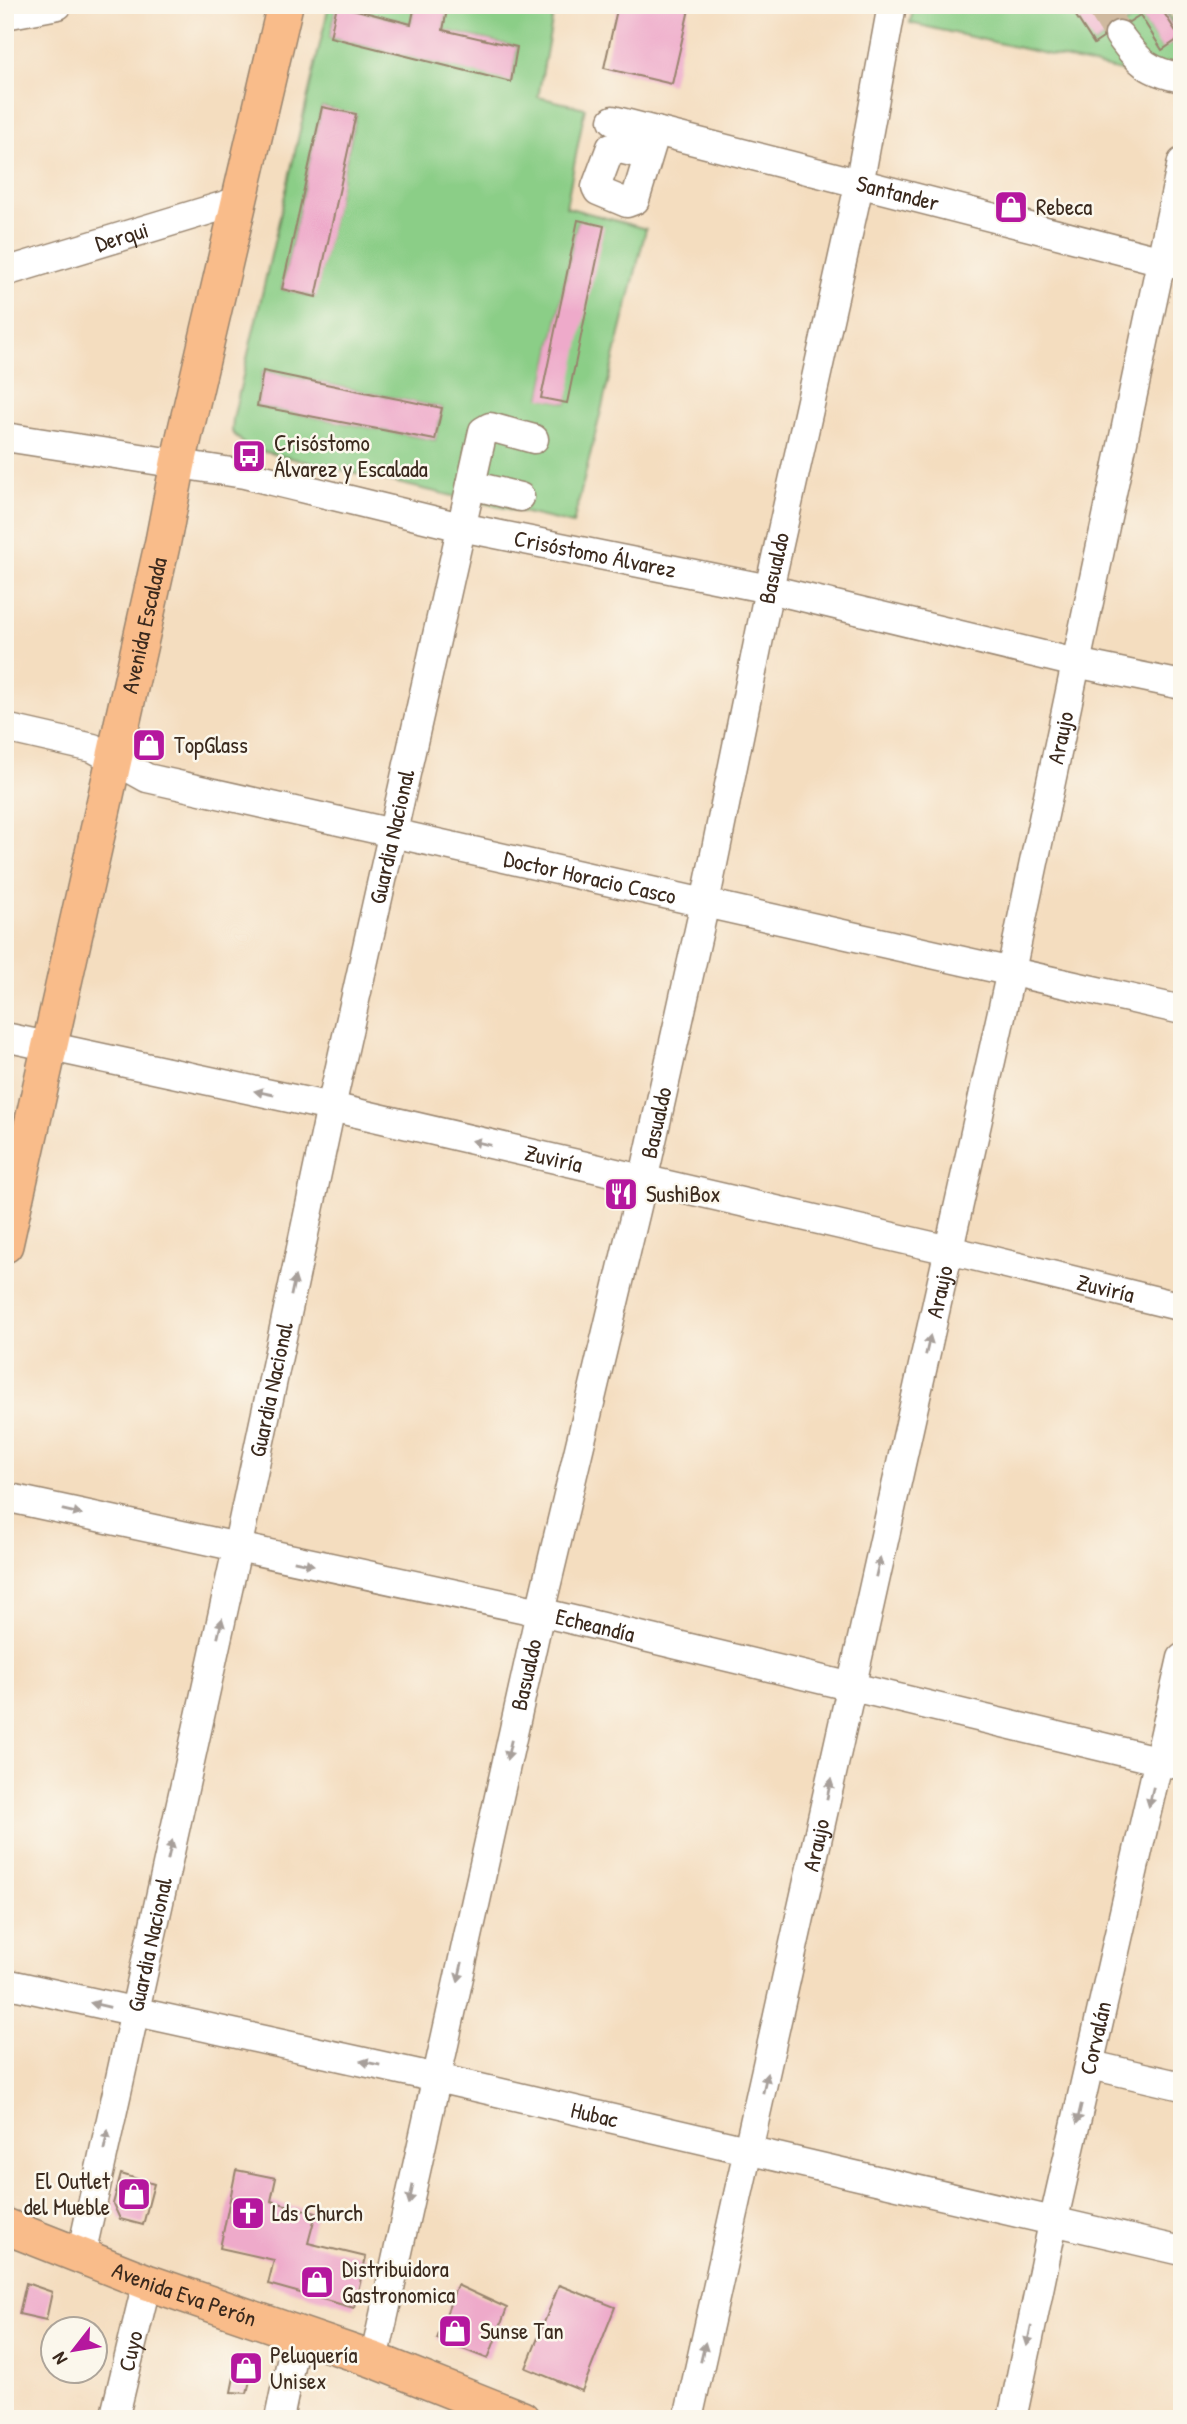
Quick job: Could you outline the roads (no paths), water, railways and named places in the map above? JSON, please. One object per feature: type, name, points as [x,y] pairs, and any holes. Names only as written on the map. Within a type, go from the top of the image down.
[{"type":"main road","name":"Avenida Escalada","points":[[5,1245],[178,463],[285,5]]},
{"type":"main road","name":"Avenida Eva Perón","points":[[5,2226],[147,2281],[374,2360],[476,2410],[522,2419]]},
{"type":"street","points":[[5,15],[58,5]]},
{"type":"street","name":"Basualdo","points":[[374,2360],[540,1612],[643,1181],[705,903],[769,589],[859,185],[892,5]]},
{"type":"street","points":[[1119,35],[1139,62],[1154,72],[1182,78]]},
{"type":"street","name":"Santander","points":[[613,120],[652,144],[859,185],[1170,263]]},
{"type":"street","name":"Araujo","points":[[688,2419],[1011,971],[1076,663],[1170,263],[1182,162]]},
{"type":"street","name":"Derqui","points":[[5,272],[239,201]]},
{"type":"street","name":"Guardia Nacional","points":[[81,2255],[237,1549],[331,1107],[471,485],[486,428],[534,439]]},
{"type":"street","name":"Crisóstomo Álvarez","points":[[5,437],[244,474],[461,527],[769,589],[1076,663],[1182,685]]},
{"type":"street","points":[[471,485],[520,497]]},
{"type":"street","name":"Doctor Horacio Casco","points":[[5,728],[93,748],[146,778],[1182,1010]]},
{"type":"street","name":"Zuviría","points":[[5,1037],[331,1107],[949,1250],[1182,1307]]},
{"type":"street","name":"Echeandía","points":[[5,1497],[540,1612],[1170,1763]]},
{"type":"street","name":"Corvalán","points":[[1012,2419],[1053,2223],[1091,2065],[1170,1763],[1182,1658]]},
{"type":"street","name":"Hubac","points":[[5,1983],[436,2078],[1182,2251]]},
{"type":"street","points":[[1091,2065],[1182,2086]]},
{"type":"street","name":"Cuyo","points":[[114,2419],[147,2281]]},
{"type":"street","points":[[279,2419],[297,2332]]},
{"type":"tunnel","points":[[1100,5],[1119,35]]},
{"type":"place","name":"Rebeca","points":[[1011,207]]},
{"type":"place","name":"Crisóstomo Álvarez y Escalada","points":[[249,456]]},
{"type":"place","name":"TopGlass","points":[[149,745]]},
{"type":"place","name":"SushiBox","points":[[621,1194]]},
{"type":"place","name":"El Outlet del Mueble","points":[[134,2194]]},
{"type":"place","name":"Lds Church","points":[[248,2213]]},
{"type":"place","name":"Distribuidora Gastronomica","points":[[317,2282]]},
{"type":"place","name":"Sunse Tan","points":[[455,2331]]},
{"type":"place","name":"Peluquería Unisex","points":[[246,2368]]}]
